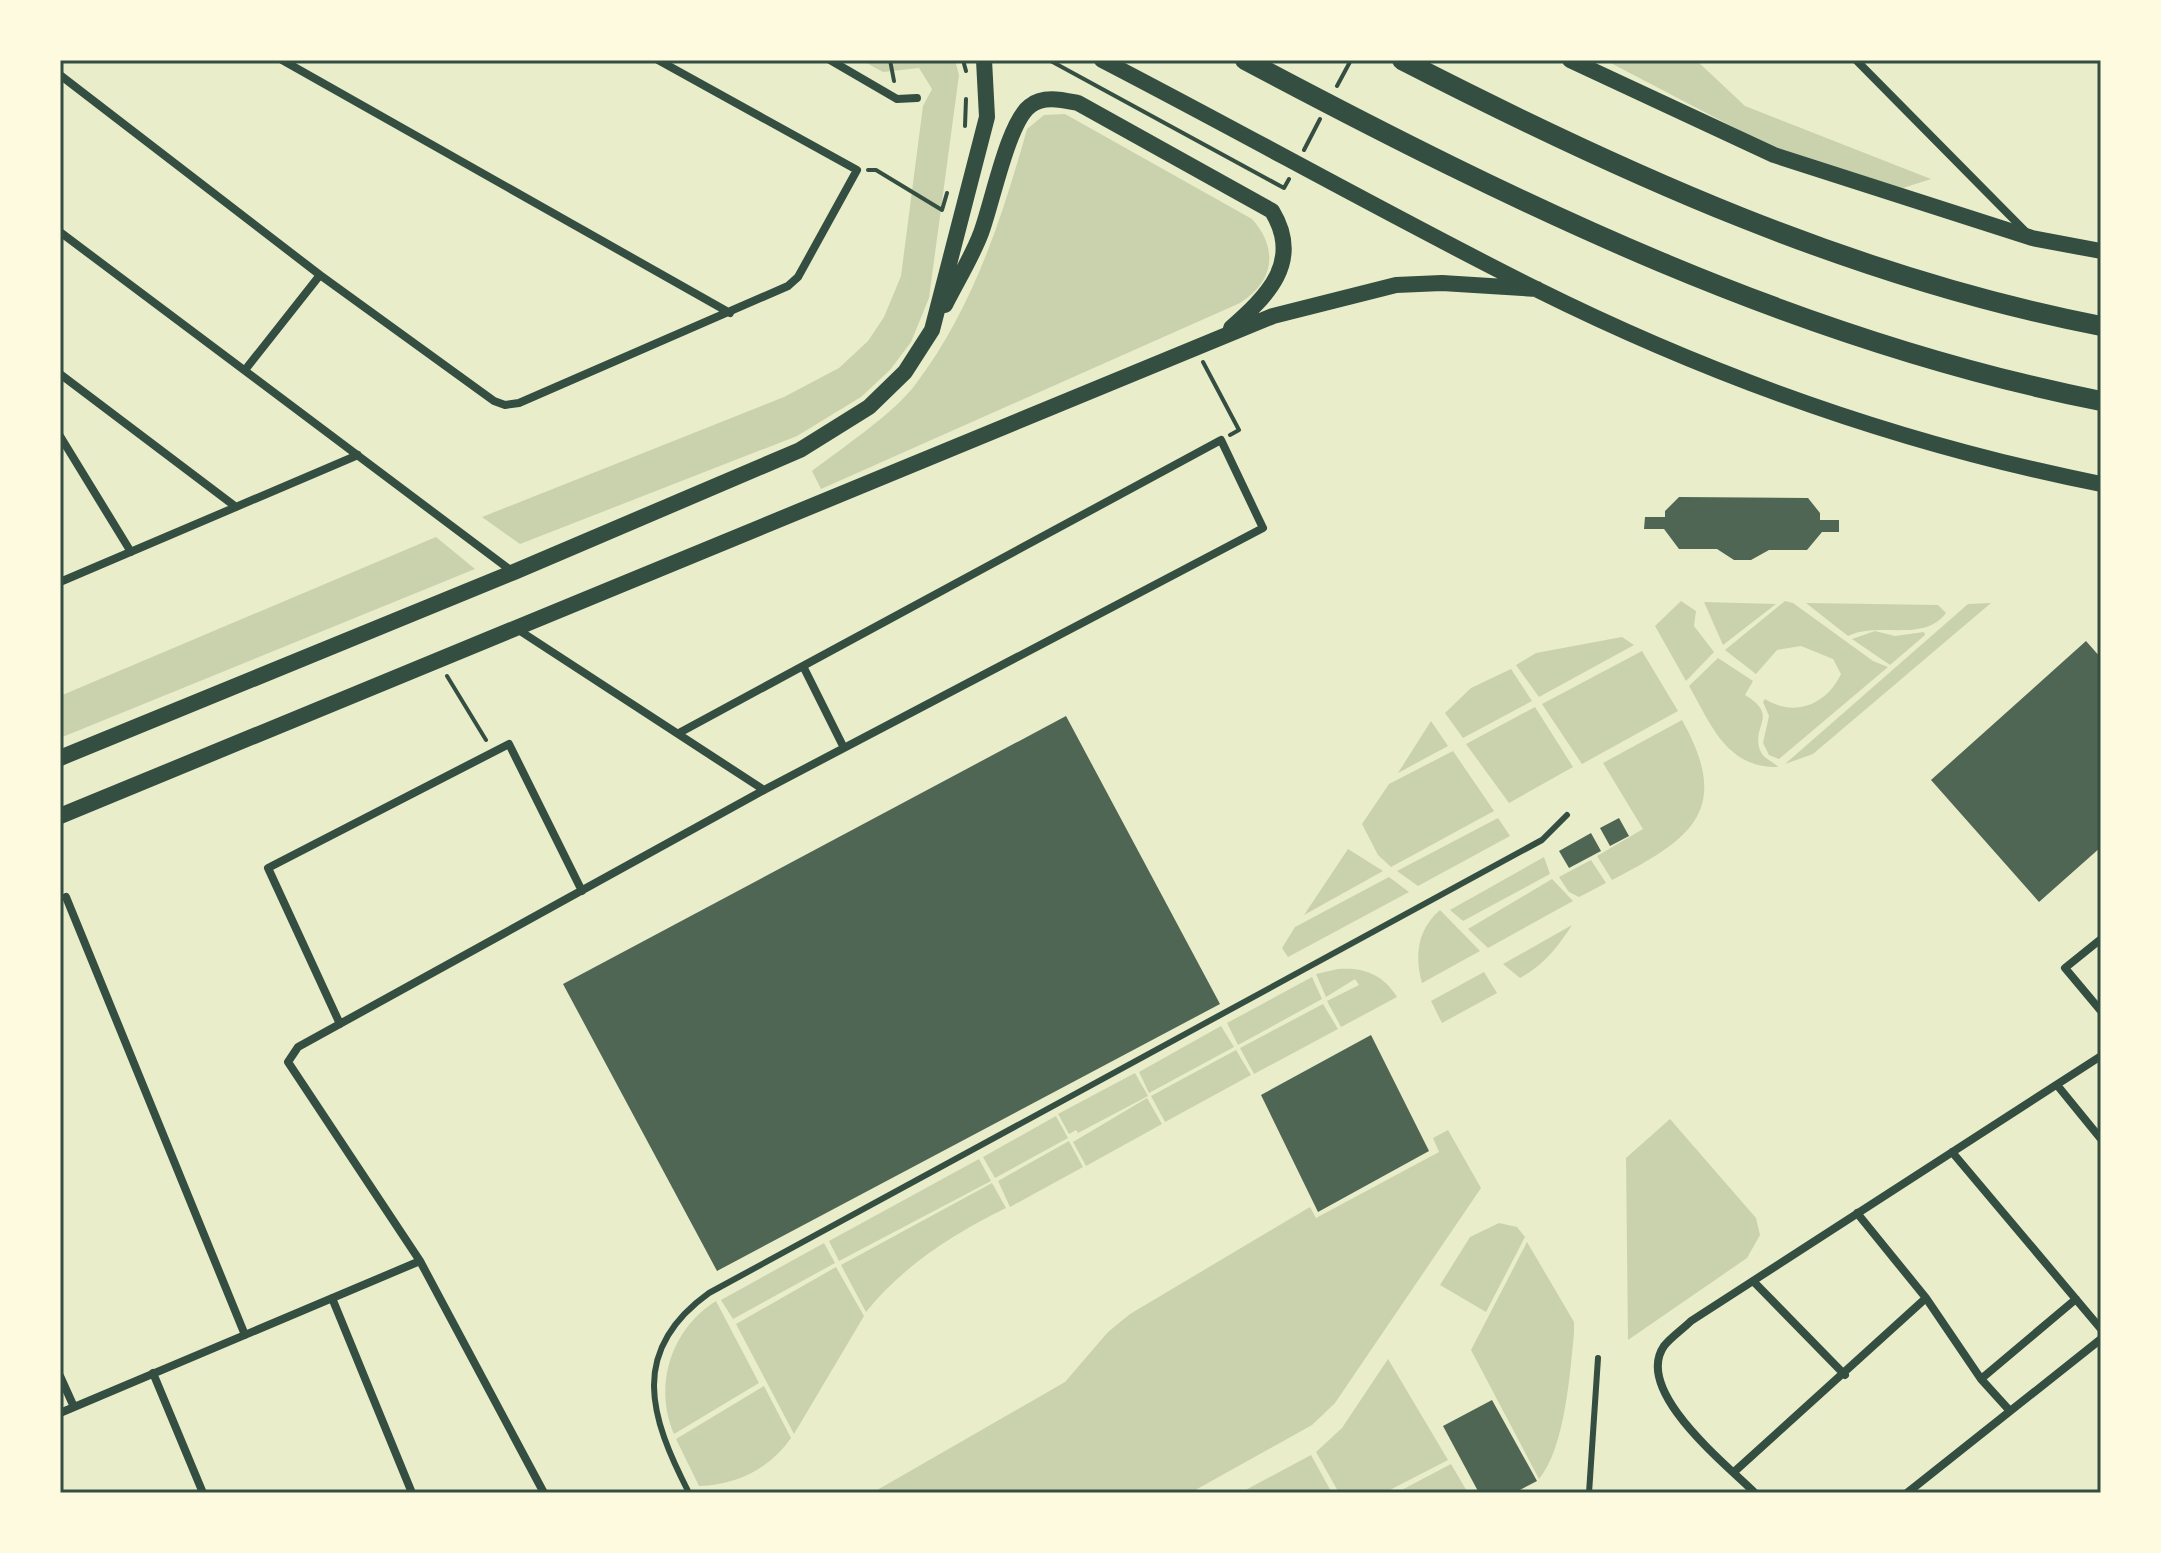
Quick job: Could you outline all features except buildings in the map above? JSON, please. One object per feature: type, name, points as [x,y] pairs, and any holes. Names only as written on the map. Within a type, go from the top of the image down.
[{"type":"highway","points":[[1245,60],[1491,187],[1625,250],[1755,302],[1888,348],[2003,381],[2101,401]]},
{"type":"highway","points":[[1402,60],[1655,183],[1781,234],[2020,310],[2101,326]]},
{"type":"highway","points":[[1421,60],[1464,92]]},
{"type":"main road","points":[[932,330],[987,117],[984,60]]},
{"type":"main road","points":[[1102,60],[1537,289],[1734,375],[1868,426],[1999,464],[2101,484]]},
{"type":"main road","points":[[1570,60],[1774,155],[2032,238],[2101,251]]},
{"type":"main road","points":[[60,758],[514,572],[800,450],[869,407],[905,372],[932,330],[981,235],[1017,123],[1030,105],[1061,99],[1078,103],[1272,211],[1283,238],[1284,255],[1279,272],[1267,295],[1223,334]]},
{"type":"main road","points":[[60,816],[1223,334],[1340,296],[1396,285],[1442,283],[1537,289]]},
{"type":"street","points":[[282,60],[730,313]]},
{"type":"street","points":[[60,75],[320,275],[494,401],[505,405],[519,403],[777,293],[798,277],[857,170],[658,60]]},
{"type":"street","points":[[830,60],[897,99],[917,98]]},
{"type":"street","points":[[1856,60],[2032,238]]},
{"type":"street","points":[[60,232],[514,572]]},
{"type":"street","points":[[245,370],[320,275]]},
{"type":"street","points":[[60,374],[236,507]]},
{"type":"street","points":[[60,436],[131,552]]},
{"type":"street","points":[[544,1493],[420,1261],[288,1062],[298,1047],[764,790],[1263,528],[1221,440],[679,733]]},
{"type":"street","points":[[60,582],[358,455]]},
{"type":"street","points":[[516,628],[764,790]]},
{"type":"street","points":[[803,666],[844,748]]},
{"type":"street","points":[[340,1024],[268,868],[509,744],[582,891]]},
{"type":"street","points":[[66,897],[245,1335]]},
{"type":"street","points":[[2101,939],[2065,968],[2101,1011]]},
{"type":"street","points":[[1755,1493],[1671,1408],[1658,1379],[1663,1348],[1691,1321],[2101,1056]]},
{"type":"street","points":[[2057,1085],[2101,1139]]},
{"type":"street","points":[[1952,1152],[2101,1329]]},
{"type":"street","points":[[1857,1213],[1926,1298],[1981,1379],[2010,1411]]},
{"type":"street","points":[[60,1413],[420,1261]]},
{"type":"street","points":[[1754,1282],[1845,1375]]},
{"type":"street","points":[[332,1298],[412,1493]]},
{"type":"street","points":[[1734,1472],[1845,1375],[1926,1298]]},
{"type":"street","points":[[1981,1379],[2076,1299]]},
{"type":"street","points":[[1907,1493],[2101,1339]]},
{"type":"street","points":[[153,1373],[203,1493]]},
{"type":"street","points":[[60,1376],[74,1407]]},
{"type":"lane","points":[[689,1493],[656,1418],[652,1391],[663,1344],[688,1309],[709,1293],[1542,840],[1567,815]]},
{"type":"lane","points":[[1589,1493],[1598,1358]]},
{"type":"path","points":[[963,60],[967,79]]},
{"type":"path","points":[[1049,60],[1284,188],[1292,173]]},
{"type":"path","points":[[1336,88],[1351,60]]},
{"type":"path","points":[[962,139],[967,94]]},
{"type":"path","points":[[1299,159],[1321,117]]},
{"type":"path","points":[[857,170],[876,170],[942,210],[950,181]]},
{"type":"path","points":[[1195,346],[1239,430],[1221,440]]},
{"type":"path","points":[[438,661],[493,753]]},
{"type":"green space","points":[[861,60],[955,60],[959,75],[929,298],[911,342],[890,370],[861,397],[797,436],[520,544],[482,517],[784,397],[839,368],[868,341],[884,317],[901,276],[923,106],[932,89],[919,68],[883,72]]},
{"type":"green space","points":[[1605,60],[1696,60],[1745,106],[1931,179],[1903,188],[1775,149]]},
{"type":"green space","points":[[1065,114],[1252,219],[1261,230],[1269,253],[1266,275],[1260,285],[1240,303],[821,489],[812,471],[905,396],[953,326],[996,230],[1027,129],[1044,115]]},
{"type":"green space","points":[[436,537],[475,569],[60,738],[60,696]]},
{"type":"green space","points":[[1681,601],[1696,611],[1694,626],[1714,652],[1686,681],[1655,626]]},
{"type":"green space","points":[[1785,601],[1793,603],[1873,661],[1888,667],[1779,759],[1769,755],[1763,743],[1769,716],[1763,702],[1765,699],[1788,707],[1809,705],[1827,693],[1841,674],[1833,659],[1801,646],[1777,650],[1756,674],[1725,650]]},
{"type":"green space","points":[[1704,602],[1776,604],[1723,645]]},
{"type":"green space","points":[[1806,603],[1938,605],[1946,613],[1926,627],[1873,630],[1848,636]]},
{"type":"green space","points":[[1991,603],[1813,754],[1785,764],[1968,604]]},
{"type":"green space","points":[[1875,631],[1895,636],[1924,632],[1925,635],[1890,665],[1852,639]]},
{"type":"green space","points":[[1622,637],[1634,645],[1539,697],[1516,665],[1536,653]]},
{"type":"green space","points":[[1642,651],[1678,711],[1582,764],[1542,704]]},
{"type":"green space","points":[[1718,658],[1753,681],[1745,695],[1755,702],[1763,715],[1758,741],[1760,750],[1778,767],[1745,760],[1733,752],[1713,729],[1689,686]]},
{"type":"green space","points":[[1511,669],[1532,701],[1463,738],[1445,713],[1471,688]]},
{"type":"green space","points":[[1535,707],[1573,767],[1509,803],[1466,744]]},
{"type":"green space","points":[[1682,720],[1697,751],[1704,778],[1703,800],[1696,819],[1663,850],[1612,880],[1597,856],[1643,829],[1603,763]]},
{"type":"green space","points":[[1431,721],[1448,746],[1398,773]]},
{"type":"green space","points":[[1453,751],[1494,811],[1391,867],[1378,855],[1362,824],[1389,784]]},
{"type":"green space","points":[[1498,818],[1510,836],[1418,886],[1397,871]]},
{"type":"green space","points":[[1348,849],[1383,871],[1304,915]]},
{"type":"green space","points":[[1544,857],[1550,874],[1463,921],[1450,910]]},
{"type":"green space","points":[[1591,860],[1606,883],[1579,897],[1569,892],[1559,877]]},
{"type":"green space","points":[[1389,877],[1409,892],[1288,957],[1282,948],[1295,927]]},
{"type":"green space","points":[[1552,879],[1573,901],[1488,948],[1468,929]]},
{"type":"green space","points":[[1440,910],[1480,951],[1422,983],[1418,962],[1420,943],[1427,925]]},
{"type":"green space","points":[[1572,925],[1549,955],[1520,978],[1503,964]]},
{"type":"green space","points":[[1356,969],[1372,974],[1397,997],[1341,1027],[1327,1001],[1359,985],[1355,979],[1326,997],[1316,974]]},
{"type":"green space","points":[[1484,972],[1497,993],[1442,1023],[1431,1001]]},
{"type":"green space","points":[[1312,977],[1322,999],[1238,1045],[1227,1023]]},
{"type":"green space","points":[[1323,1004],[1338,1029],[1254,1074],[1240,1048]]},
{"type":"green space","points":[[1221,1026],[1234,1047],[1149,1093],[1139,1072]]},
{"type":"green space","points":[[1236,1050],[1251,1075],[1165,1122],[1151,1096]]},
{"type":"green space","points":[[1135,1073],[1148,1096],[1078,1133],[1076,1130],[1069,1134],[1058,1114]]},
{"type":"green space","points":[[1147,1098],[1162,1124],[1086,1166],[1073,1142]]},
{"type":"green space","points":[[1056,1116],[1068,1138],[995,1178],[983,1157]]},
{"type":"green space","points":[[1670,1119],[1756,1218],[1760,1235],[1747,1258],[1628,1340],[1626,1158]]},
{"type":"green space","points":[[1448,1130],[1481,1188],[1335,1403],[1312,1425],[1190,1493],[872,1493],[1065,1382],[1108,1332],[1130,1314],[1310,1207],[1316,1218],[1439,1152],[1433,1138]]},
{"type":"green space","points":[[1069,1141],[1083,1167],[1010,1207],[998,1181]]},
{"type":"green space","points":[[979,1159],[991,1181],[839,1261],[829,1241]]},
{"type":"green space","points":[[992,1183],[1006,1208],[930,1252],[896,1280],[866,1312],[841,1265]]},
{"type":"green space","points":[[1499,1223],[1517,1227],[1525,1237],[1486,1312],[1440,1285],[1470,1237]]},
{"type":"green space","points":[[1527,1242],[1574,1322],[1568,1389],[1560,1430],[1555,1449],[1539,1479],[1471,1350]]},
{"type":"green space","points":[[824,1243],[835,1263],[733,1319],[721,1300]]},
{"type":"green space","points":[[836,1267],[864,1316],[794,1434],[736,1324]]},
{"type":"green space","points":[[716,1301],[759,1383],[674,1434],[665,1397],[670,1360],[688,1327]]},
{"type":"green space","points":[[1388,1359],[1448,1460],[1384,1493],[1339,1493],[1316,1452],[1342,1428]]},
{"type":"green space","points":[[764,1386],[791,1438],[773,1458],[751,1473],[739,1479],[699,1486],[676,1439]]},
{"type":"green space","points":[[1311,1455],[1332,1493],[1240,1493]]},
{"type":"green space","points":[[1451,1464],[1468,1493],[1396,1493]]}]
